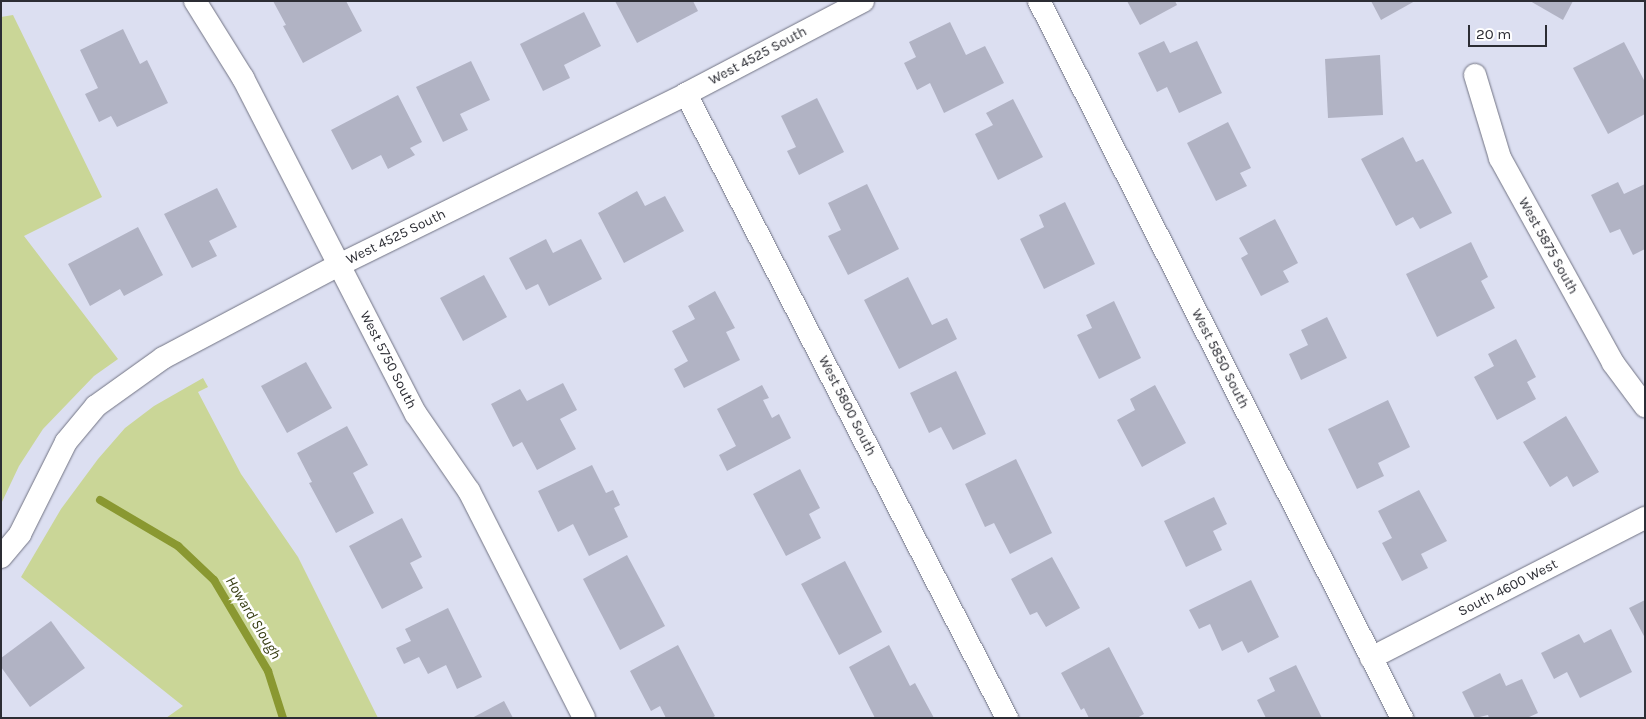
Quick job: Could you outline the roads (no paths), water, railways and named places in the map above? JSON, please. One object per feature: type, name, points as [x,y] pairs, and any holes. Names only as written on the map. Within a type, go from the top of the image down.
[{"type":"street","name":"West 5750 South","points":[[195,1],[243,78],[416,414],[469,492],[584,718]]},
{"type":"street","name":"West 4525 South","points":[[1,557],[20,534],[66,442],[96,406],[163,358],[339,265],[686,94],[863,1]]},
{"type":"street","name":"West 5850 South","points":[[1039,1],[1402,718]]},
{"type":"street","name":"West 5875 South","points":[[1475,75],[1500,158],[1613,363],[1645,406]]},
{"type":"street","name":"West 5800 South","points":[[686,94],[1007,718]]},
{"type":"street","name":"South 4600 West","points":[[1371,658],[1645,518]]},
{"type":"waterway","name":"Howard Slough","points":[[100,500],[178,546],[214,580],[268,671],[283,718]]}]
